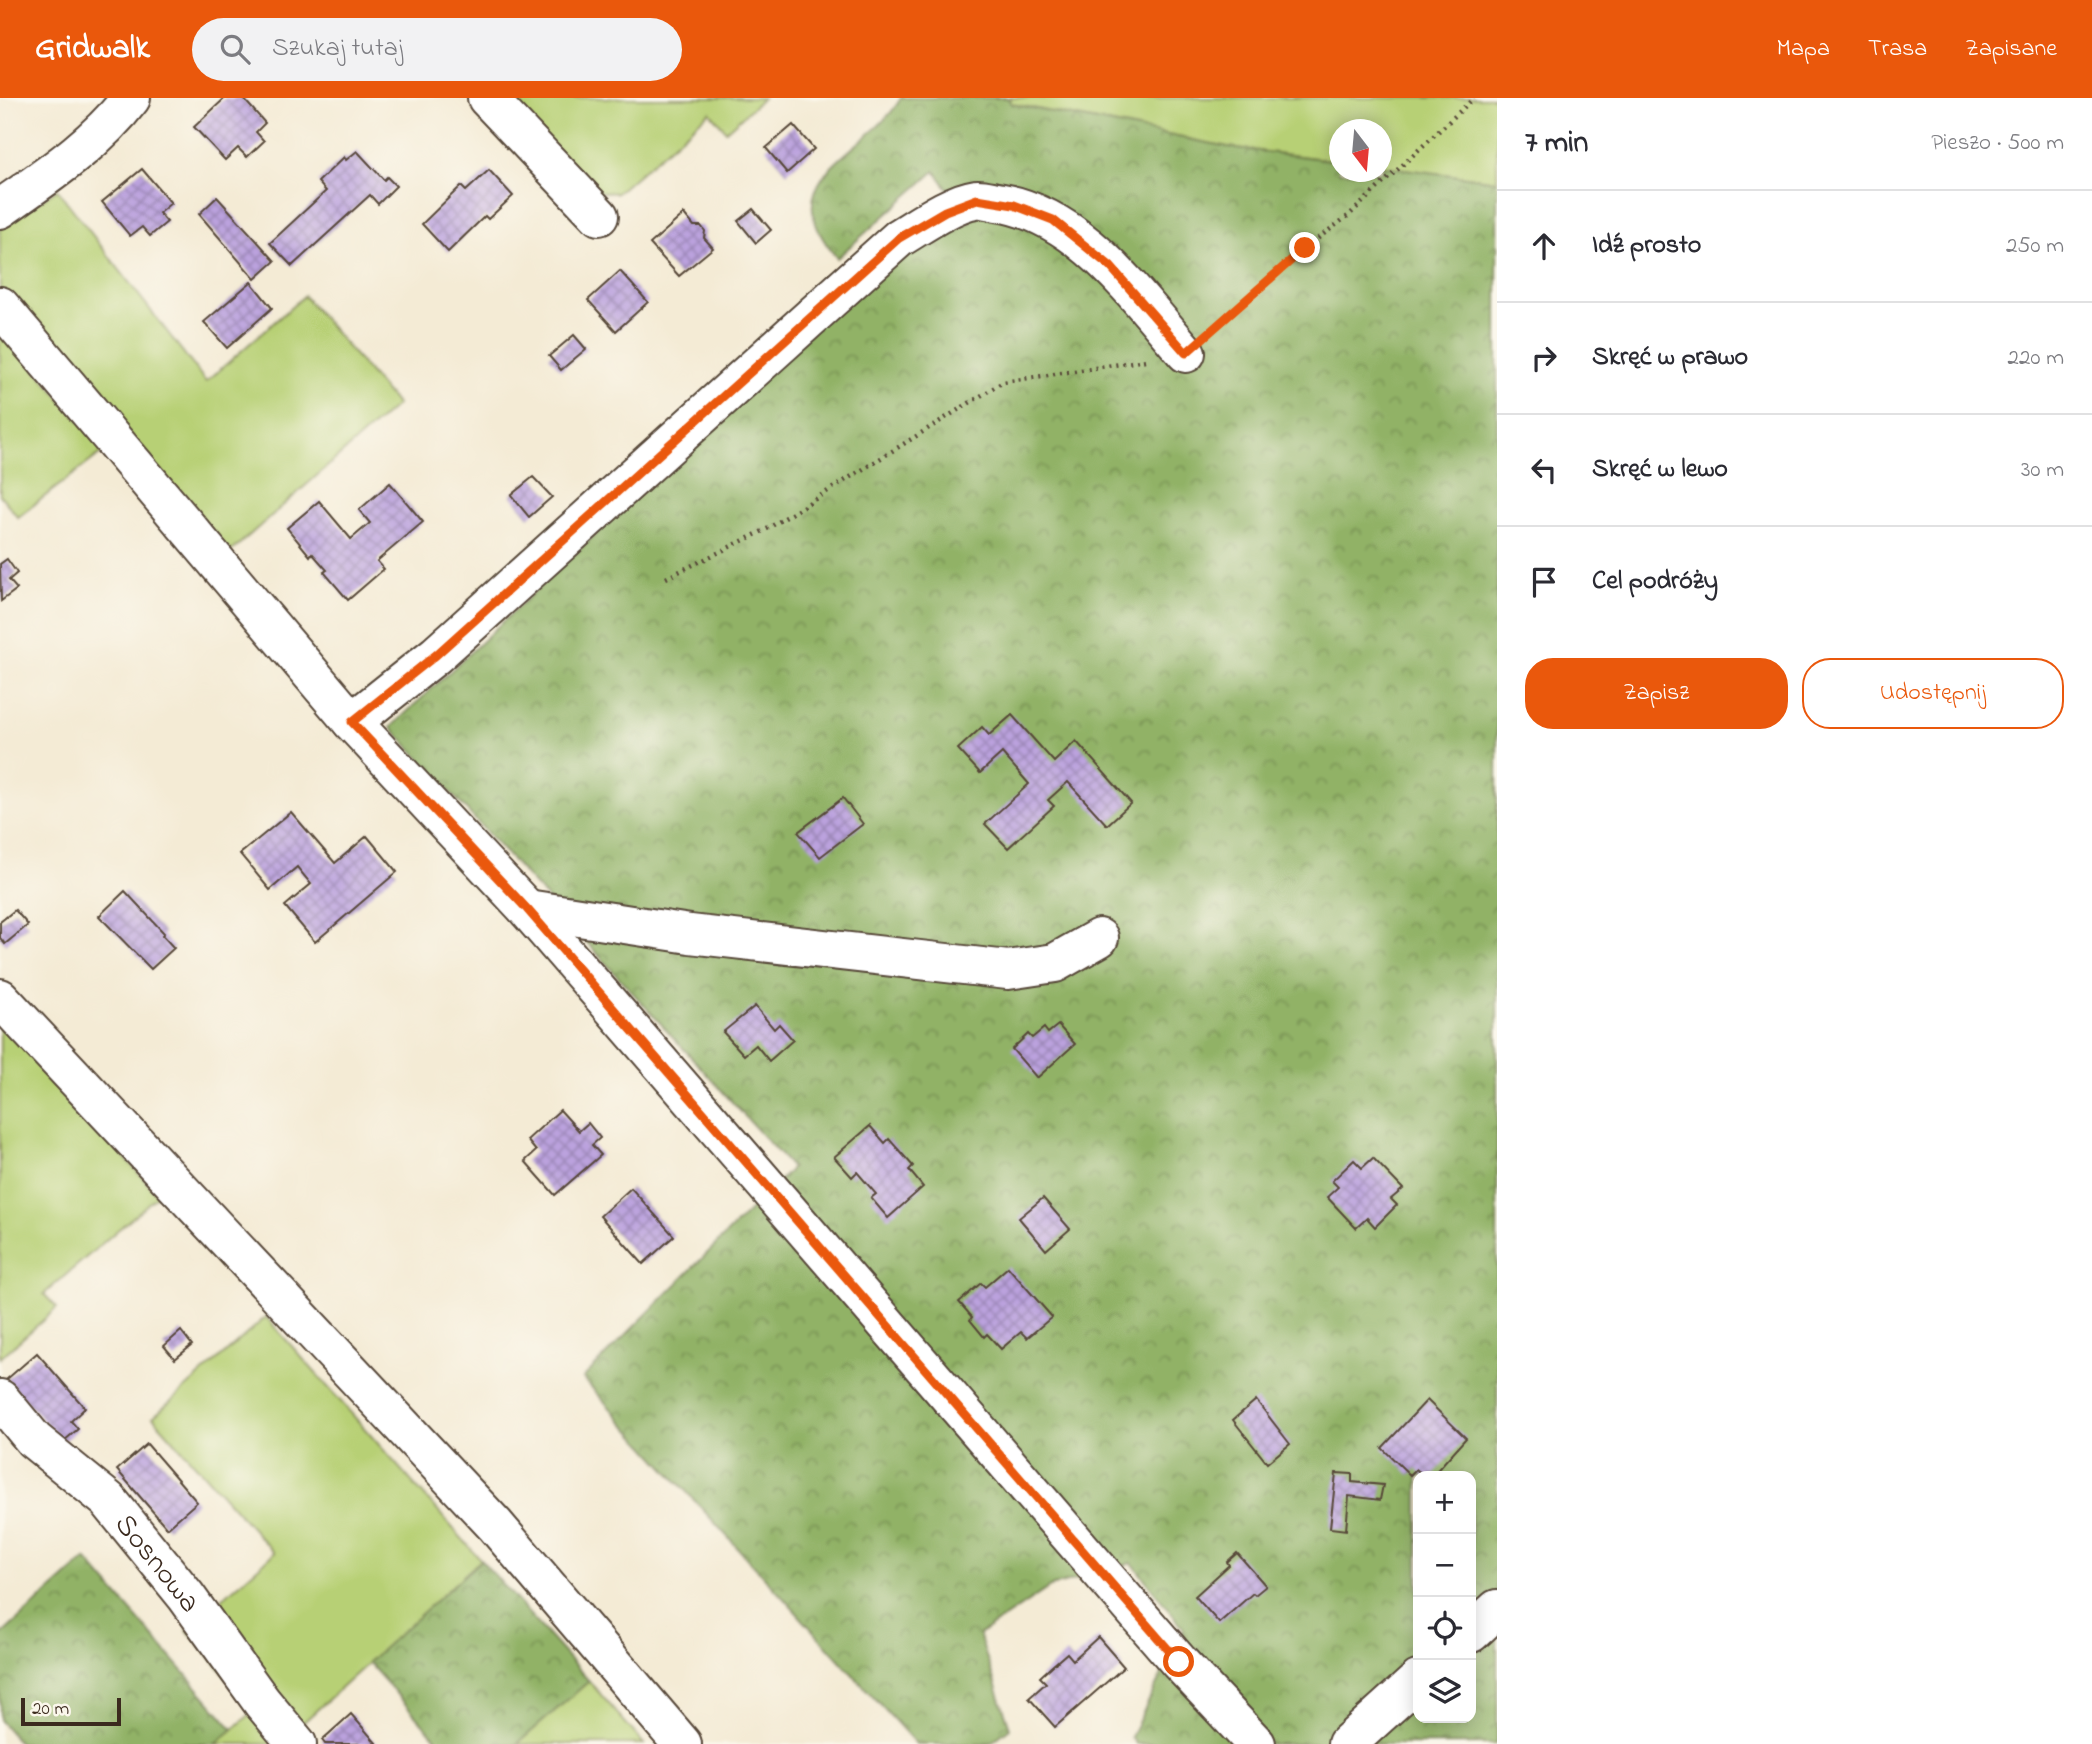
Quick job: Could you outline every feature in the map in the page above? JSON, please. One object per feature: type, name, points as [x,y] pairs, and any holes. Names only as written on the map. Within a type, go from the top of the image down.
[{"type":"street","points":[[0,209],[89,144],[131,98]]},
{"type":"street","points":[[487,98],[599,216]]},
{"type":"street","points":[[352,722],[436,655],[899,238],[945,211],[977,199],[1014,205],[1053,220],[1110,266],[1186,353]]},
{"type":"street","points":[[0,306],[352,722],[527,909],[1179,1662],[1256,1744]]},
{"type":"street","points":[[527,909],[704,935],[1008,970],[1055,963],[1099,937]]},
{"type":"street","points":[[0,998],[495,1525],[682,1744]]},
{"type":"street","name":"Sosnowa","points":[[0,1399],[34,1440],[108,1500],[186,1596],[262,1702],[297,1744]]},
{"type":"street","points":[[1476,1628],[1497,1609]]},
{"type":"street","points":[[1347,1744],[1413,1685]]},
{"type":"path","points":[[666,578],[767,529],[1003,382],[1186,353],[1305,248],[1348,216],[1474,98]]},
{"type":"green space","points":[[500,98],[763,98],[726,131],[710,112],[617,193],[591,191]]},
{"type":"green space","points":[[901,98],[1009,98],[1012,104],[1228,147],[1329,160],[1329,182],[1392,182],[1392,167],[1497,181],[1497,1744],[1136,1744],[1131,1737],[1184,1629],[1132,1563],[1050,1587],[979,1635],[1010,1728],[989,1744],[916,1744],[583,1378],[792,1168],[391,727],[840,304],[896,256],[971,222],[935,171],[837,258],[818,230],[813,206],[818,186],[830,168],[886,118]]},
{"type":"green space","points":[[1009,98],[1497,98],[1497,181],[1392,167],[1392,119],[1329,119],[1329,160],[1228,147],[1012,104]]},
{"type":"green space","points":[[57,189],[206,382],[304,296],[397,405],[227,555],[0,288],[0,228]]},
{"type":"green space","points":[[0,328],[105,450],[18,517],[0,495]]},
{"type":"green space","points":[[0,1017],[158,1195],[44,1294],[57,1308],[0,1358]]},
{"type":"green space","points":[[266,1317],[481,1560],[283,1741],[285,1744],[216,1744],[255,1710],[187,1630],[274,1553],[153,1417]]},
{"type":"green space","points":[[86,1559],[233,1729],[216,1744],[20,1744],[0,1721],[0,1636]]},
{"type":"green space","points":[[481,1560],[589,1681],[517,1744],[441,1744],[368,1662]]},
{"type":"green space","points":[[589,1681],[644,1744],[517,1744]]},
{"type":"building","points":[[225,98],[243,98],[265,123],[256,132],[264,141],[247,157],[238,148],[225,160],[194,127]]},
{"type":"building","points":[[793,125],[814,149],[787,173],[766,148]]},
{"type":"building","points":[[357,151],[384,180],[387,177],[396,186],[378,204],[370,195],[292,266],[270,243],[326,191],[318,182],[344,157],[346,160]]},
{"type":"building","points":[[142,169],[171,203],[159,213],[167,222],[150,236],[142,227],[130,236],[102,202]]},
{"type":"building","points":[[489,170],[513,196],[488,219],[485,216],[448,252],[422,224],[461,186],[466,191]]},
{"type":"building","points":[[217,197],[275,261],[255,279],[199,214]]},
{"type":"building","points":[[753,209],[771,230],[756,243],[738,221]]},
{"type":"building","points":[[684,214],[694,226],[701,226],[705,231],[704,238],[713,248],[679,276],[650,244]]},
{"type":"building","points":[[620,271],[648,302],[616,331],[588,300]]},
{"type":"building","points":[[251,282],[272,308],[227,348],[204,322]]},
{"type":"building","points":[[574,335],[586,349],[561,370],[549,356]]},
{"type":"building","points":[[533,477],[552,497],[529,517],[511,495]]},
{"type":"building","points":[[390,483],[423,522],[377,561],[384,569],[348,600],[324,572],[327,570],[312,553],[310,556],[287,528],[319,501],[351,539],[370,523],[359,510]]},
{"type":"building","points":[[7,559],[17,573],[9,580],[17,589],[1,601],[0,564]]},
{"type":"building","points":[[1012,715],[1054,762],[1076,741],[1131,803],[1107,825],[1068,782],[1048,800],[1054,806],[1008,848],[985,824],[1029,784],[1002,753],[980,773],[958,749],[982,727],[989,735]]},
{"type":"building","points":[[843,798],[863,824],[820,857],[798,832]]},
{"type":"building","points":[[291,812],[335,863],[367,836],[397,872],[315,942],[285,906],[311,884],[297,867],[270,890],[240,854]]},
{"type":"building","points":[[125,891],[164,933],[162,935],[174,948],[151,969],[99,916]]},
{"type":"building","points":[[15,910],[28,925],[5,944],[0,938],[0,922]]},
{"type":"building","points":[[755,1006],[774,1029],[779,1024],[793,1040],[769,1061],[756,1045],[744,1055],[723,1032]]},
{"type":"building","points":[[1058,1025],[1075,1044],[1037,1078],[1012,1049],[1028,1034],[1032,1038],[1044,1028],[1048,1033]]},
{"type":"building","points":[[560,1110],[579,1131],[588,1123],[600,1138],[592,1145],[601,1155],[555,1195],[525,1161],[536,1151],[527,1140]]},
{"type":"building","points":[[870,1126],[885,1143],[889,1139],[913,1166],[909,1170],[923,1187],[888,1218],[871,1198],[876,1194],[857,1172],[852,1177],[834,1157]]},
{"type":"building","points":[[1373,1158],[1403,1189],[1391,1199],[1397,1205],[1375,1227],[1367,1218],[1356,1228],[1327,1197],[1338,1187],[1332,1181],[1354,1160],[1362,1168]]},
{"type":"building","points":[[631,1188],[674,1236],[643,1264],[600,1216]]},
{"type":"building","points":[[1043,1198],[1070,1229],[1046,1250],[1019,1218]]},
{"type":"building","points":[[1008,1267],[1052,1317],[1027,1338],[1021,1332],[1001,1349],[987,1334],[984,1337],[959,1302],[981,1283],[985,1287]]},
{"type":"building","points":[[181,1331],[192,1345],[175,1359],[164,1346]]},
{"type":"building","points":[[37,1353],[85,1408],[71,1421],[78,1429],[64,1441],[67,1448],[7,1379]]},
{"type":"building","points":[[1256,1400],[1290,1444],[1267,1463],[1233,1420]]},
{"type":"building","points":[[1427,1400],[1466,1438],[1436,1471],[1416,1469],[1410,1475],[1382,1448]]},
{"type":"building","points":[[147,1444],[197,1502],[167,1528],[117,1470]]},
{"type":"building","points":[[1336,1473],[1352,1474],[1352,1482],[1383,1485],[1380,1500],[1349,1496],[1346,1530],[1330,1528]]},
{"type":"building","points":[[1237,1553],[1266,1586],[1255,1595],[1253,1593],[1219,1623],[1195,1596],[1229,1565],[1227,1562]]},
{"type":"building","points":[[1098,1637],[1124,1667],[1055,1727],[1029,1698],[1046,1683],[1040,1677],[1052,1666],[1067,1653],[1073,1660]]},
{"type":"building","points":[[351,1714],[377,1744],[325,1744],[322,1740]]},
{"type":"route","points":[[1179,1662],[527,909],[352,722],[436,655],[899,238],[945,211],[977,199],[1014,205],[1053,220],[1110,266],[1186,353],[1305,248]]}]
